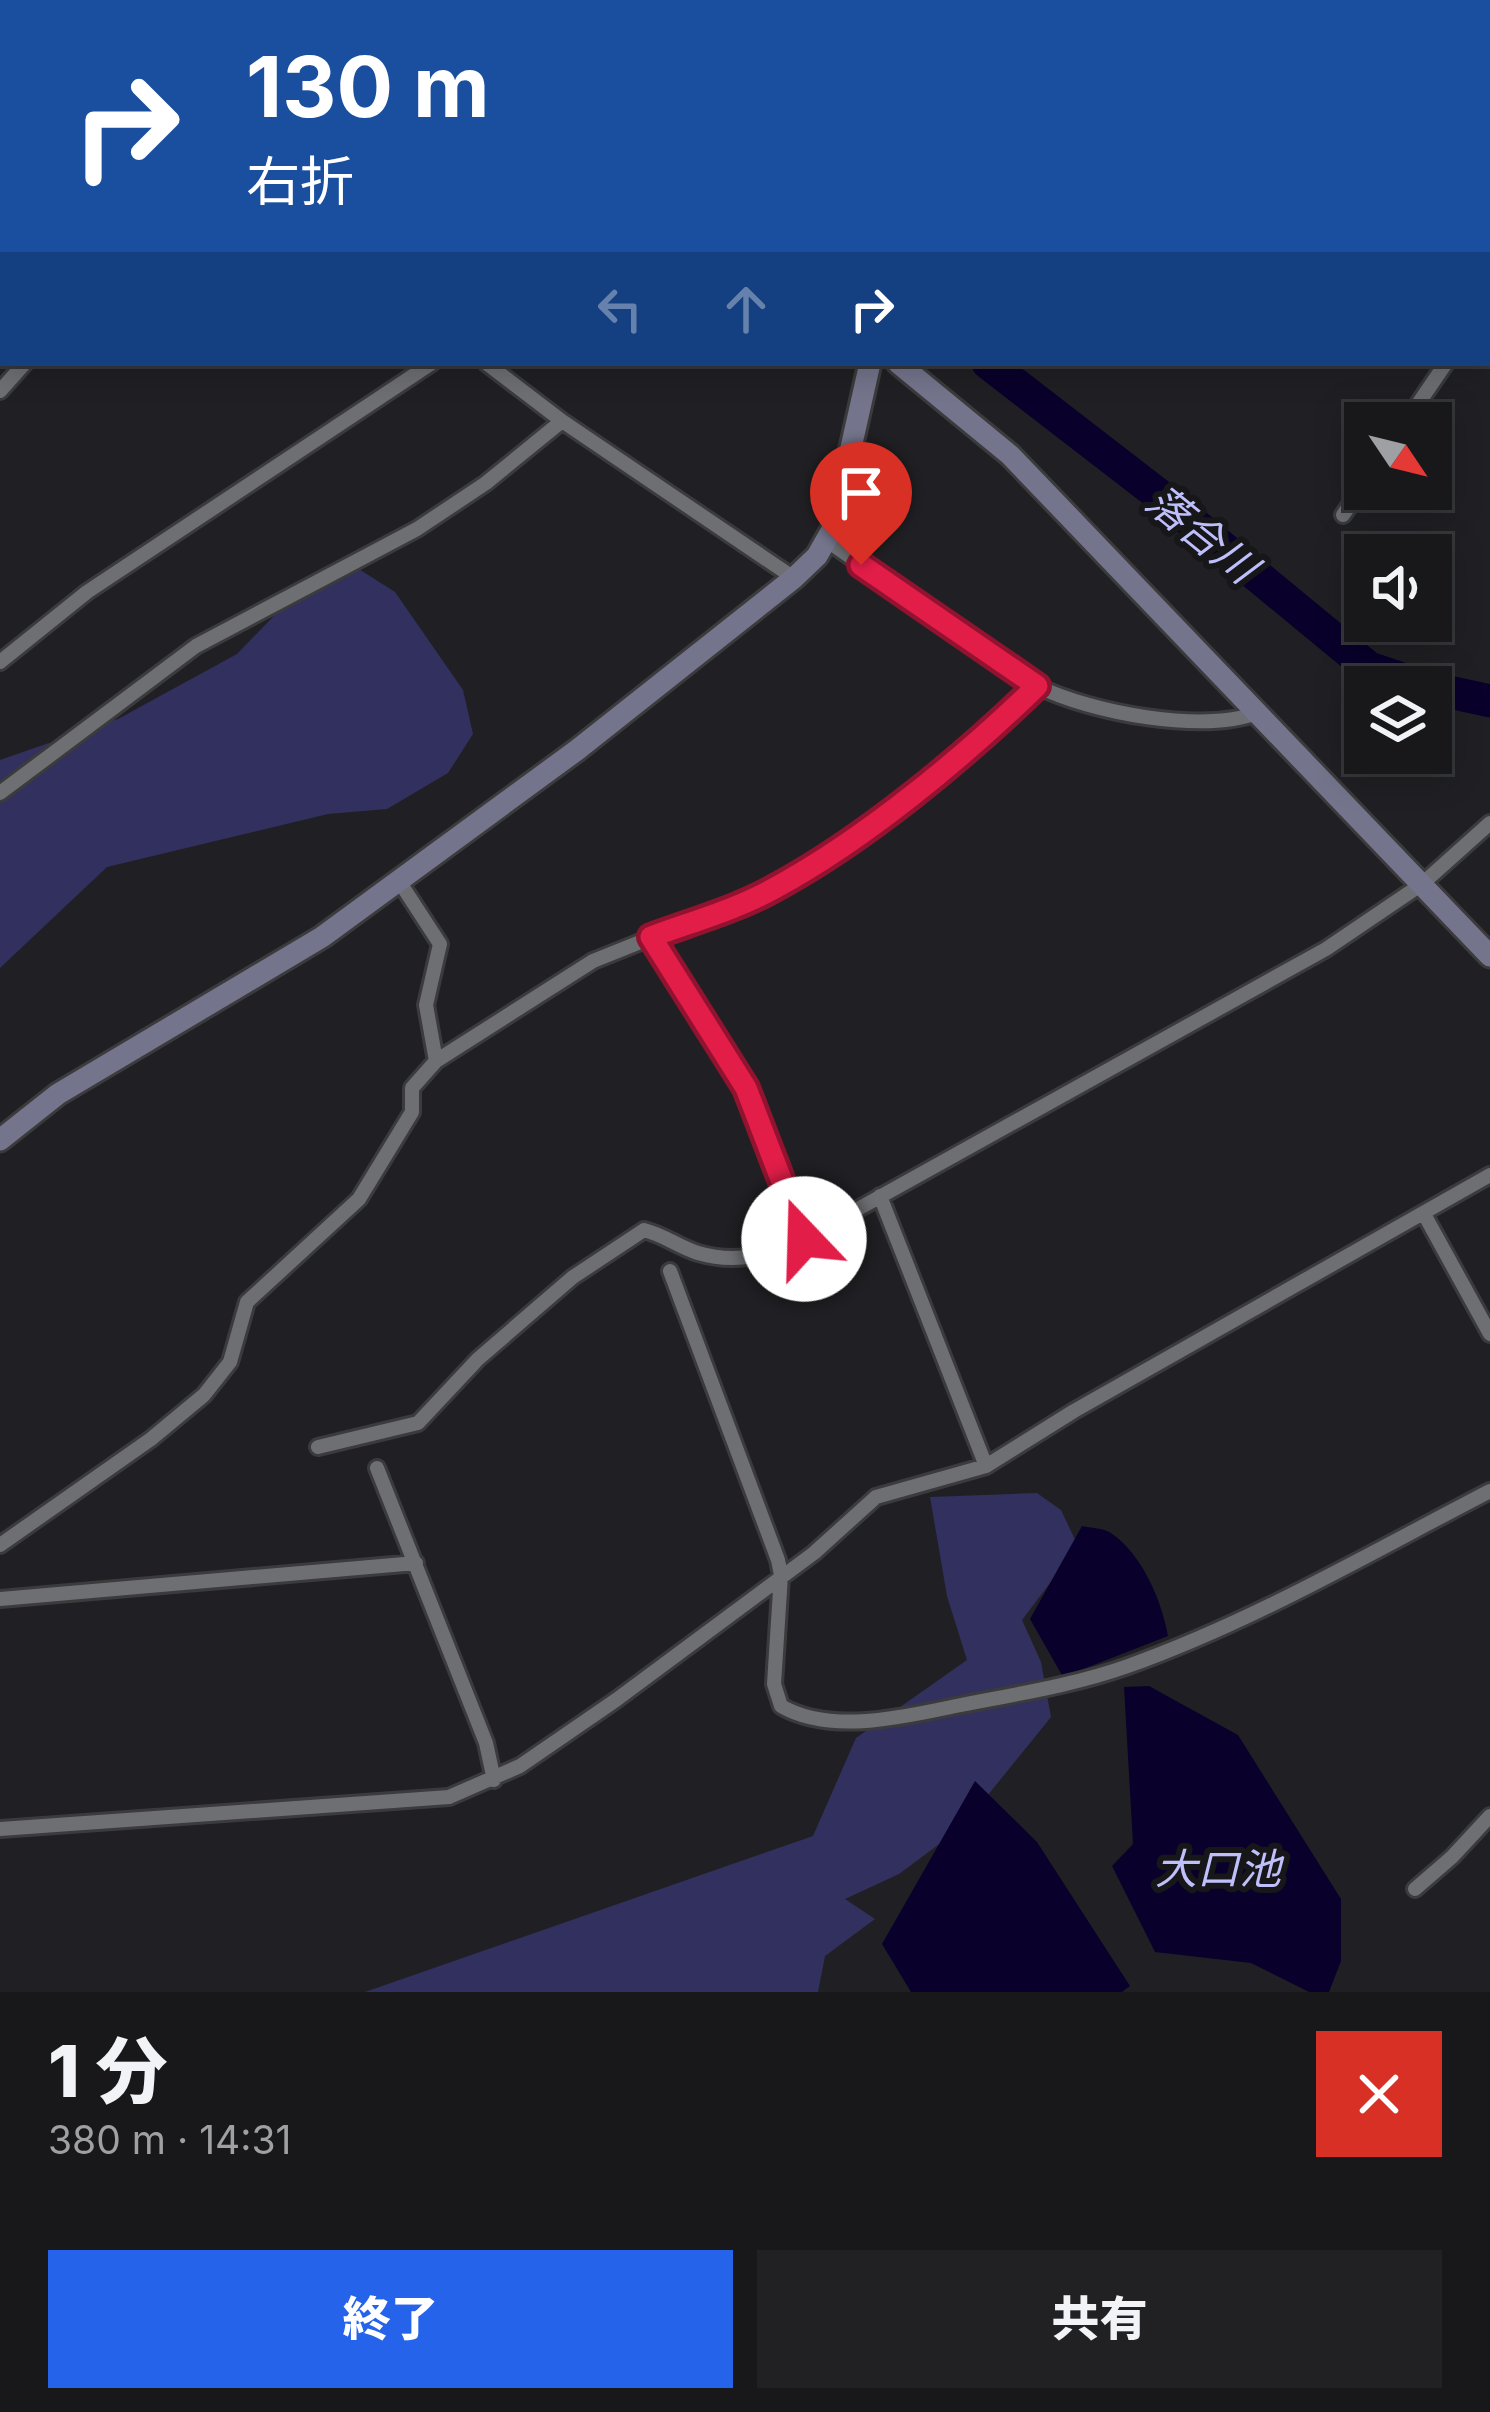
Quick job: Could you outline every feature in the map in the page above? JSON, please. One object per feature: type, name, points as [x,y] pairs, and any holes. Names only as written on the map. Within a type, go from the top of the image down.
[{"type":"street","points":[[0,392],[22,366]]},
{"type":"street","points":[[0,662],[87,592],[427,366]]},
{"type":"street","points":[[490,366],[562,421],[794,578]]},
{"type":"street","points":[[0,1140],[58,1094],[322,937],[577,750],[794,578],[817,556],[833,529],[869,366]]},
{"type":"street","points":[[902,366],[1010,454],[1490,956]]},
{"type":"street","points":[[1420,402],[1444,366]]},
{"type":"street","points":[[0,793],[196,646],[417,529],[486,483],[562,421]]},
{"type":"street","points":[[1343,515],[1346,510]]},
{"type":"street","points":[[826,540],[1037,686],[1068,701],[1139,715],[1240,719],[1260,712]]},
{"type":"street","points":[[0,1545],[151,1439],[204,1395],[230,1362],[247,1302],[358,1199],[412,1112],[412,1088],[436,1061],[593,961],[775,888],[890,812],[1037,686]]},
{"type":"street","points":[[318,1448],[418,1423],[478,1359],[573,1277],[644,1230],[665,1235],[694,1252],[754,1260],[804,1239],[1326,949],[1422,884],[1490,823]]},
{"type":"street","points":[[399,881],[440,944],[426,1005],[436,1061]]},
{"type":"street","points":[[651,937],[746,1088],[804,1239]]},
{"type":"street","points":[[0,1829],[449,1797],[494,1780],[616,1700],[814,1553],[876,1497],[986,1466],[1074,1411],[1490,1175]]},
{"type":"street","points":[[880,1196],[986,1466]]},
{"type":"street","points":[[1424,1214],[1490,1334]]},
{"type":"street","points":[[670,1271],[781,1575],[774,1684],[781,1706],[799,1716],[849,1720],[911,1715],[1125,1667],[1285,1597],[1490,1491]]},
{"type":"street","points":[[377,1468],[486,1744],[494,1780]]},
{"type":"street","points":[[0,1599],[416,1563]]},
{"type":"street","points":[[1415,1889],[1490,1816]]},
{"type":"shaded area","points":[[354,566],[395,592],[463,690],[473,734],[448,773],[387,809],[328,814],[107,867],[0,968],[0,760],[118,719],[237,654],[294,595]]},
{"type":"shaded area","points":[[1037,1493],[1061,1510],[1078,1546],[1022,1620],[1041,1662],[1051,1717],[962,1827],[899,1874],[845,1899],[875,1919],[825,1956],[818,1992],[365,1992],[813,1836],[856,1738],[967,1660],[947,1596],[930,1497]]},
{"type":"water","points":[[1082,1526],[1111,1533],[1132,1553],[1156,1594],[1168,1636],[1063,1677],[1030,1619]]},
{"type":"water","name":"大口池","points":[[1149,1686],[1238,1735],[1341,1899],[1341,1961],[1329,1992],[1309,1992],[1251,1963],[1155,1952],[1112,1866],[1133,1844],[1124,1687]]},
{"type":"water","name":"大口池","points":[[975,1781],[1037,1842],[1130,1986],[1122,1992],[911,1992],[882,1944]]},
{"type":"waterway","name":"落合川","points":[[992,366],[1159,495],[1367,666]]},
{"type":"waterway","name":"落合川","points":[[1452,693],[1490,701]]},
{"type":"route","points":[[804,1239],[746,1088],[651,937],[775,888],[890,812],[1037,686],[861,565]]}]
